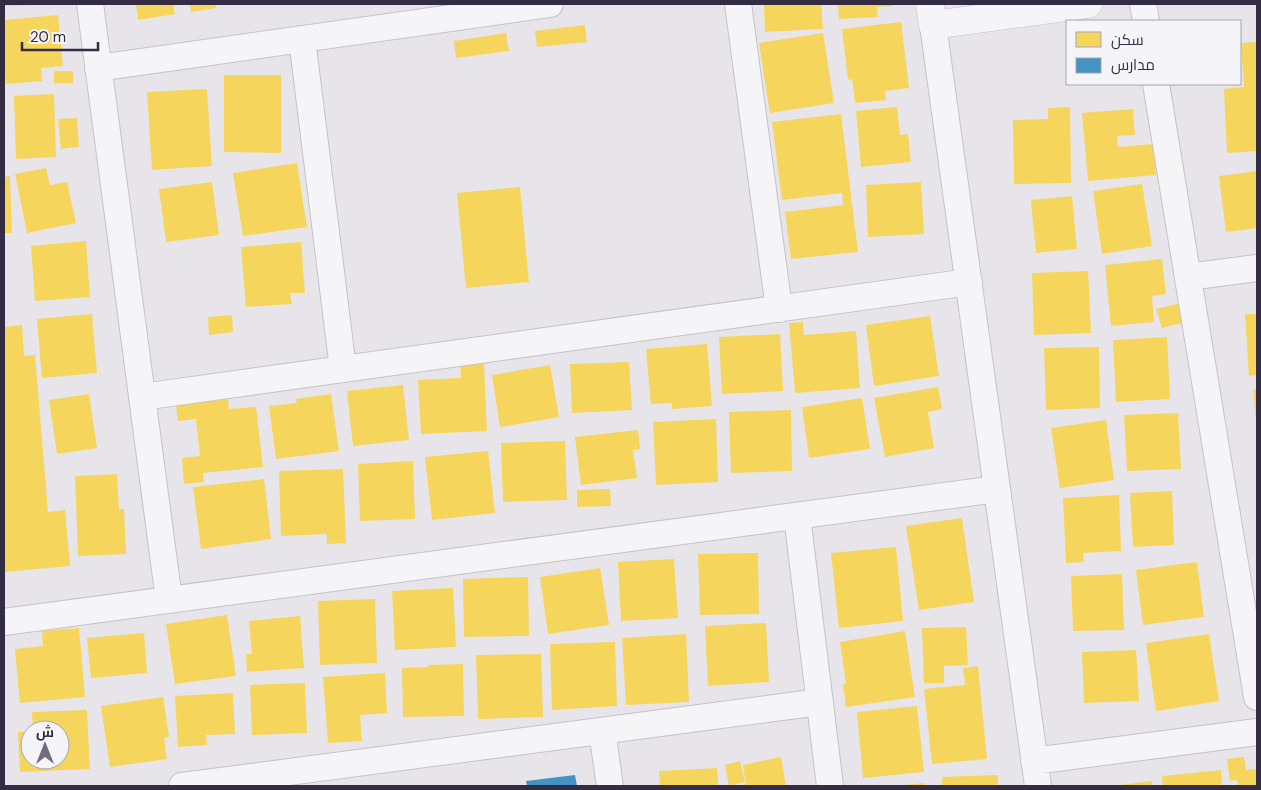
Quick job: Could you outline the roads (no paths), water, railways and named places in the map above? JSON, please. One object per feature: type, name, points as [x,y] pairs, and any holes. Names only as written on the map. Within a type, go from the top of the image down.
[{"type":"street","points":[[90,4],[168,600]]},
{"type":"street","points":[[98,68],[550,4]]},
{"type":"street","points":[[738,4],[779,309]]},
{"type":"street","points":[[1088,4],[944,13],[969,282],[1036,774],[1257,732]]},
{"type":"street","points":[[1143,4],[1146,20]]},
{"type":"street","points":[[302,39],[343,369]]},
{"type":"street","points":[[1156,85],[1257,697]]},
{"type":"street","points":[[1188,277],[1257,268]]},
{"type":"street","points":[[142,397],[969,282]]},
{"type":"street","points":[[4,622],[997,489]]},
{"type":"street","points":[[797,516],[830,786]]},
{"type":"street","points":[[186,786],[820,702]]},
{"type":"street","points":[[602,731],[610,786]]}]
